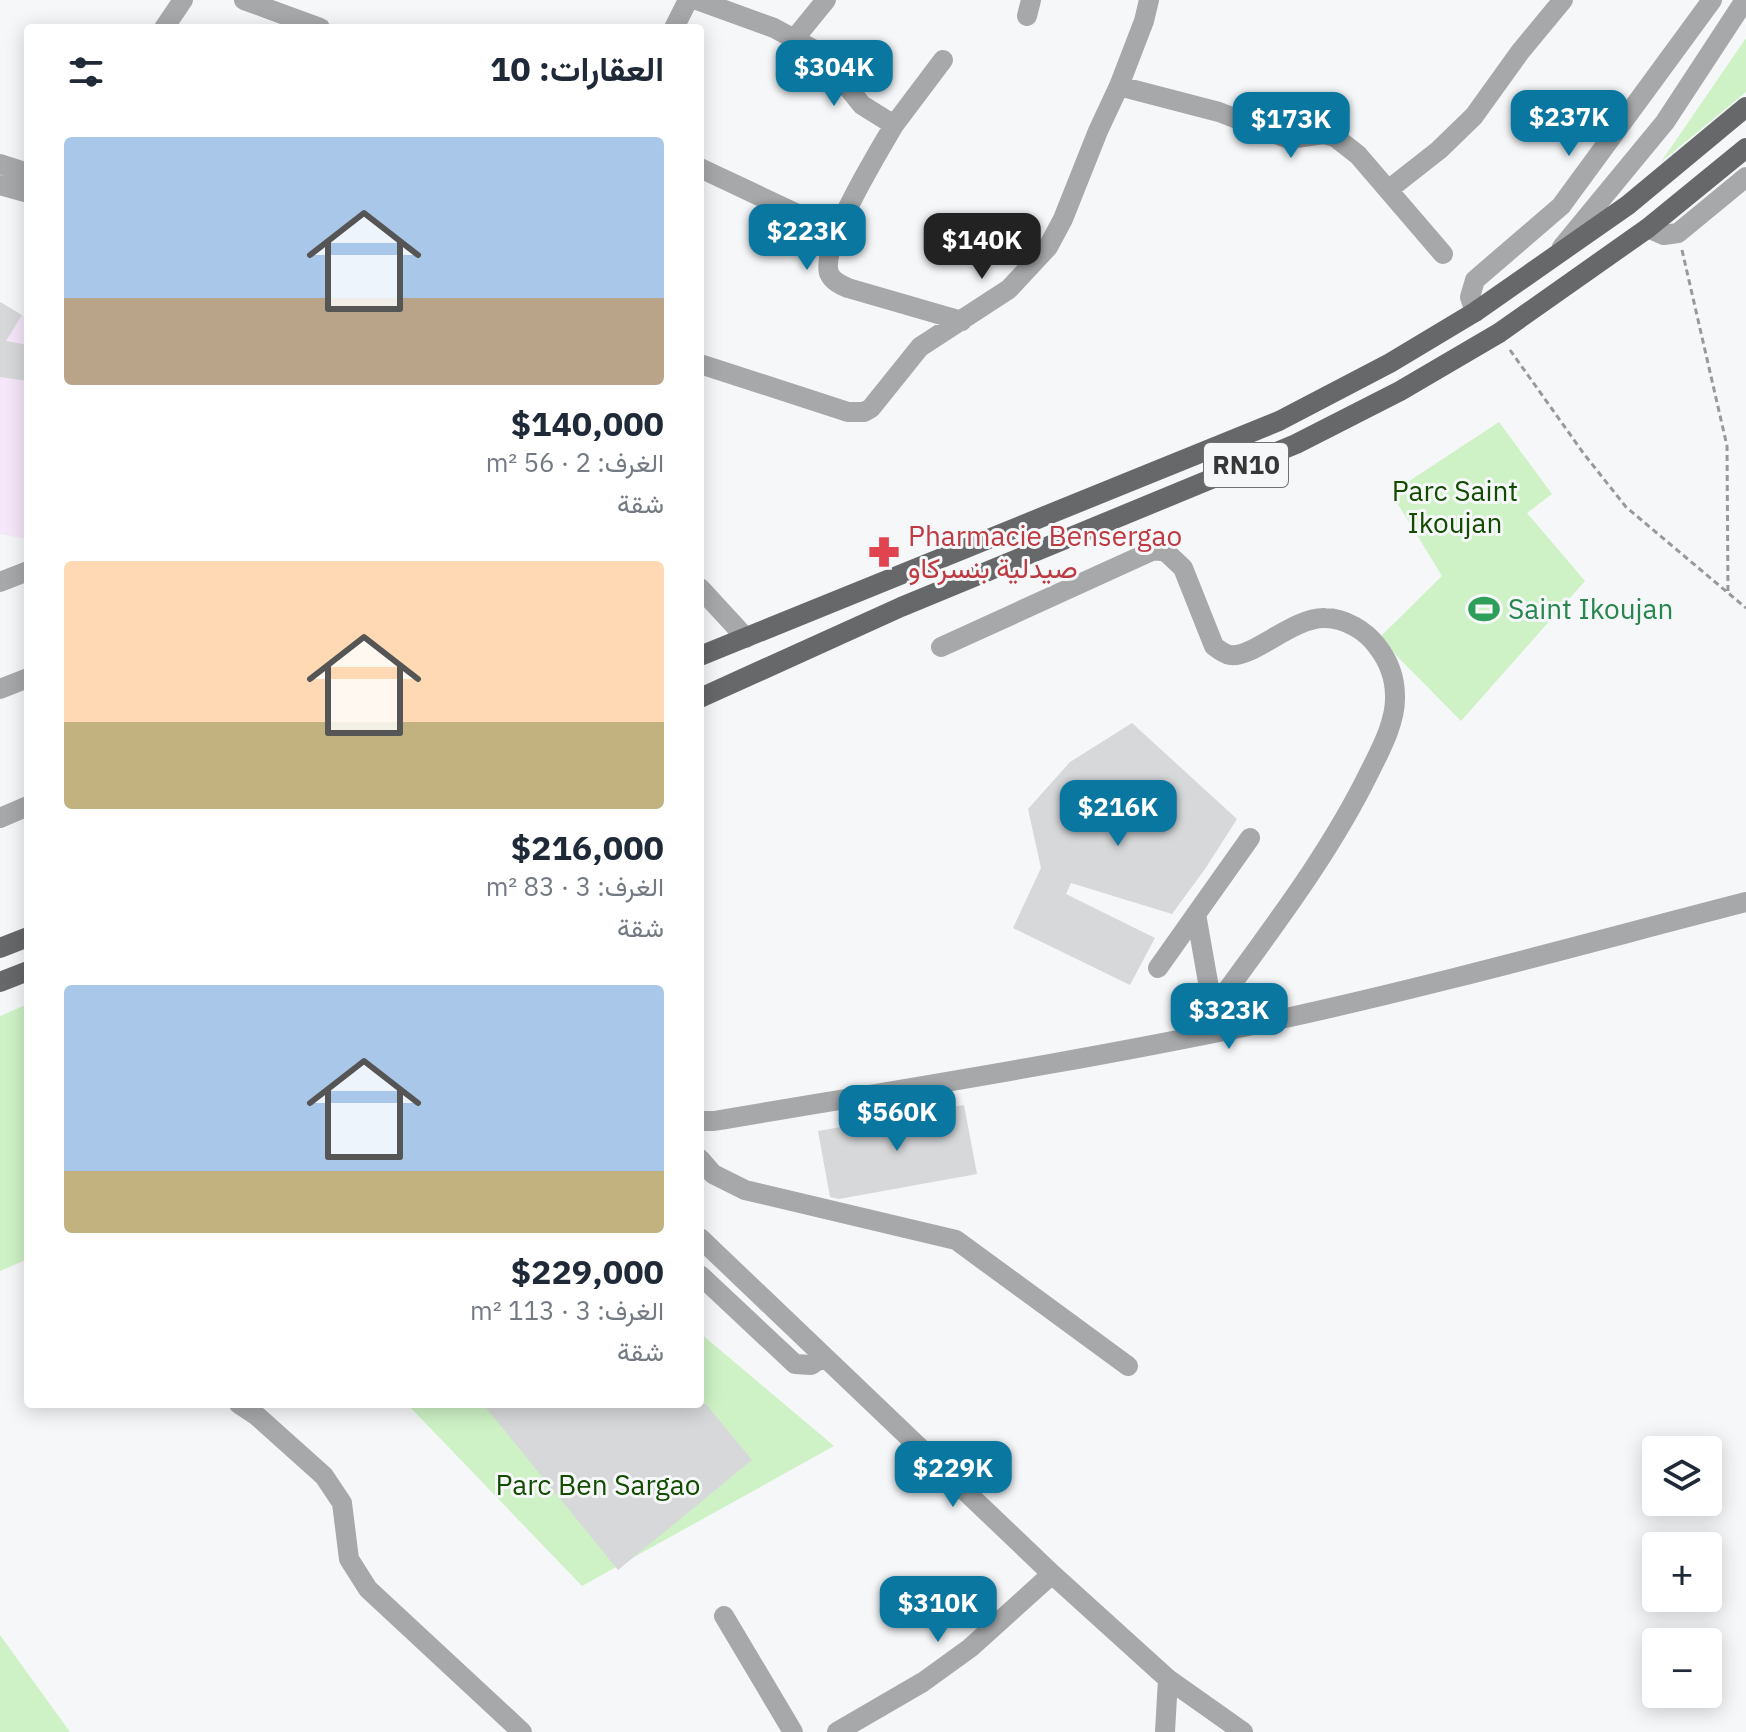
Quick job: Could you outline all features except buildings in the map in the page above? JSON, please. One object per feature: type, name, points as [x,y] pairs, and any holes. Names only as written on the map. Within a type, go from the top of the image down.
[{"type":"main road","name":"RN10","points":[[704,654],[1279,421],[1390,363],[1475,312],[1628,205],[1746,107]]},
{"type":"main road","name":"RN10","points":[[704,696],[901,607],[1296,444],[1400,391],[1499,333],[1648,228],[1746,148]]},
{"type":"main road","points":[[0,948],[24,939]]},
{"type":"main road","points":[[0,982],[24,973]]},
{"type":"street","points":[[676,24],[688,0]]},
{"type":"street","points":[[697,0],[795,38],[811,48],[828,63],[862,105],[894,125]]},
{"type":"street","points":[[795,38],[826,0]]},
{"type":"street","points":[[704,365],[857,413],[864,412],[879,400],[920,347],[1009,289],[1048,247],[1119,86],[1149,0]]},
{"type":"street","points":[[1388,190],[1439,150],[1474,116],[1520,52],[1563,0]]},
{"type":"street","points":[[1475,312],[1470,297],[1475,280],[1561,206],[1712,0]]},
{"type":"street","points":[[1555,256],[1665,122],[1745,0]]},
{"type":"street","points":[[167,24],[181,1]]},
{"type":"street","points":[[256,24],[254,4],[309,24]]},
{"type":"street","points":[[943,60],[894,125],[856,191],[838,233],[829,261],[829,274],[836,283],[962,321]]},
{"type":"street","points":[[1119,86],[1219,112],[1289,139],[1324,134],[1335,137],[1358,155],[1443,254]]},
{"type":"street","points":[[0,164],[24,172]]},
{"type":"street","points":[[704,170],[838,233]]},
{"type":"street","points":[[1648,228],[1664,235],[1678,233],[1746,177]]},
{"type":"street","points":[[0,185],[24,192]]},
{"type":"street","points":[[941,647],[1154,550],[1166,552],[1183,568],[1214,646],[1231,656],[1242,654],[1301,622],[1325,617],[1344,622],[1368,635],[1383,654],[1392,674],[1395,699],[1381,750],[1342,827],[1315,869],[1213,1010]]},
{"type":"street","points":[[0,582],[24,573]]},
{"type":"street","points":[[704,592],[746,638]]},
{"type":"street","points":[[0,689],[24,680]]},
{"type":"street","points":[[0,818],[24,808]]},
{"type":"street","points":[[1158,968],[1250,838]]},
{"type":"street","points":[[704,1121],[952,1081],[1216,1031],[1415,988],[1746,902]]},
{"type":"street","points":[[1196,914],[1216,1031]]},
{"type":"street","points":[[704,1164],[713,1174],[745,1190],[956,1240],[1128,1366]]},
{"type":"street","points":[[704,1242],[1052,1574],[1168,1679],[1243,1732]]},
{"type":"street","points":[[704,1279],[795,1364],[811,1365],[824,1356]]},
{"type":"street","points":[[245,1408],[324,1476],[342,1503],[349,1559],[368,1589],[522,1732]]},
{"type":"street","points":[[837,1732],[923,1682],[970,1648],[1052,1574]]},
{"type":"street","points":[[724,1616],[793,1732]]},
{"type":"street","points":[[1165,1732],[1168,1679]]},
{"type":"path","points":[[1678,233],[1727,446],[1728,593]]},
{"type":"path","points":[[1499,333],[1584,454],[1626,507],[1746,608]]},
{"type":"shaded area","points":[[0,302],[24,317],[24,538],[0,534]]},
{"type":"green space","points":[[1746,38],[1746,92],[1661,162]]},
{"type":"green space","name":"Saint Ikoujan","points":[[1499,422],[1552,494],[1527,513],[1585,581],[1461,721],[1379,638],[1442,576],[1391,493]]},
{"type":"green space","points":[[24,1006],[24,1261],[0,1271],[0,1016]]},
{"type":"green space","name":"Parc Ben Sargao","points":[[704,1336],[834,1446],[582,1586],[411,1408],[704,1408]]},
{"type":"green space","points":[[0,1635],[70,1732],[0,1732]]},
{"type":"place","name":"Pharmacie Bensergao صيدلية بنسركاو","points":[[884,552]]},
{"type":"place","name":"Saint Ikoujan","points":[[1484,609]]},
{"type":"park label","name":"Parc Saint Ikoujan","points":[[1455,507]]}]
